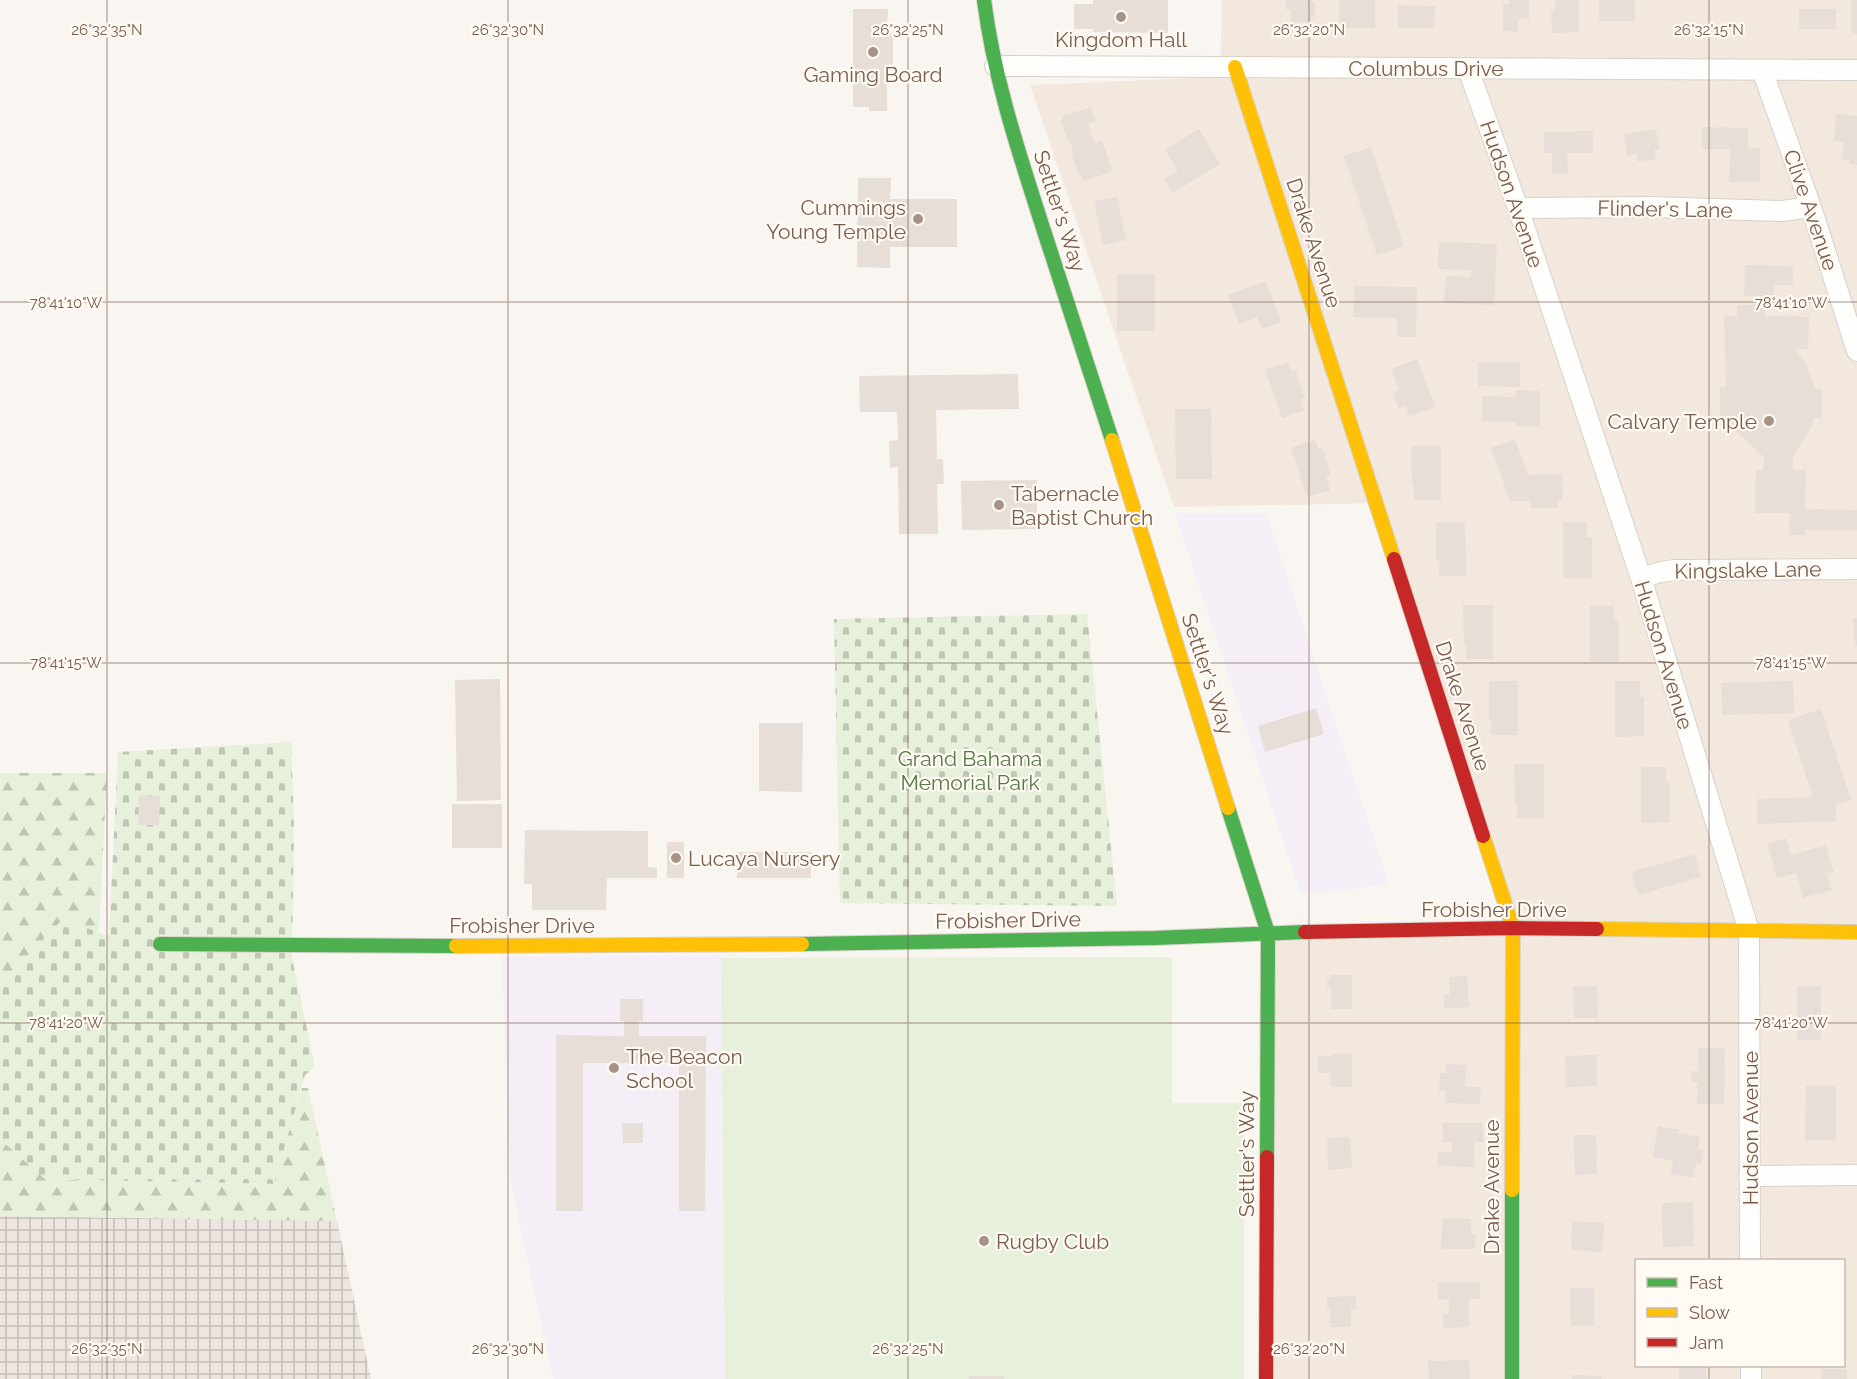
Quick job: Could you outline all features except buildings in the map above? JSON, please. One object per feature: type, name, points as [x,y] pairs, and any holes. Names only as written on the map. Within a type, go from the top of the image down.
[{"type":"street","name":"Settler's Way","points":[[984,0],[1000,89],[1019,154],[1268,933],[1266,1379]]},
{"type":"street","name":"Columbus Drive","points":[[995,66],[1857,70]]},
{"type":"street","name":"Drake Avenue","points":[[1235,67],[1513,928],[1512,1379]]},
{"type":"street","name":"Hudson Avenue","points":[[1468,69],[1518,208],[1641,578],[1749,931],[1750,1259]]},
{"type":"street","name":"Clive Avenue","points":[[1762,70],[1811,207],[1857,351]]},
{"type":"street","name":"Flinder's Lane","points":[[1518,208],[1649,207],[1782,211],[1811,207]]},
{"type":"street","name":"Kingslake Lane","points":[[1641,578],[1674,570],[1857,569]]},
{"type":"street","name":"Frobisher Drive","points":[[160,944],[732,945],[1155,939],[1268,933],[1513,928],[1857,932]]},
{"type":"street","points":[[1749,1176],[1857,1175]]},
{"type":"shaded area","points":[[1222,0],[1857,0],[1857,1379],[1266,1379],[1268,933],[1512,928],[1379,503],[1174,507],[1030,85],[1220,77]]},
{"type":"shaded area","points":[[1175,513],[1266,513],[1389,885],[1301,894]]},
{"type":"shaded area","name":"The Beacon School","points":[[502,956],[721,956],[725,1379],[553,1379],[510,1178]]},
{"type":"shaded area","points":[[0,1216],[337,1221],[371,1379],[0,1379]]},
{"type":"green space","name":"Grand Bahama Memorial Park","points":[[1087,614],[1117,906],[840,903],[834,619]]},
{"type":"green space","points":[[291,742],[294,828],[292,958],[315,1067],[305,1075],[274,1184],[45,1179],[0,1139],[0,985],[63,919],[109,936],[118,752]]},
{"type":"green space","points":[[0,773],[107,773],[99,932],[63,919],[0,985]]},
{"type":"green space","name":"Rugby Club","points":[[1172,957],[1172,1103],[1244,1103],[1244,1379],[725,1379],[721,958]]},
{"type":"green space","points":[[302,1088],[308,1088],[337,1221],[0,1216],[0,1139],[45,1179],[273,1184]]},
{"type":"traffic: fast","points":[[984,0],[994,58],[1016,144],[1112,440]]},
{"type":"traffic: fast","points":[[1228,808],[1268,933],[1267,1157]]},
{"type":"traffic: fast","points":[[802,944],[1155,938],[1305,932]]},
{"type":"traffic: fast","points":[[160,944],[456,946]]},
{"type":"traffic: fast","points":[[1512,1190],[1512,1379]]},
{"type":"traffic: slow","points":[[1235,67],[1394,559]]},
{"type":"traffic: slow","points":[[1112,440],[1228,808]]},
{"type":"traffic: slow","points":[[1483,836],[1513,928],[1512,1190]]},
{"type":"traffic: slow","points":[[1597,929],[1857,932]]},
{"type":"traffic: slow","points":[[456,946],[802,944]]},
{"type":"traffic: jam","points":[[1394,559],[1483,836]]},
{"type":"traffic: jam","points":[[1305,932],[1513,928],[1597,929]]},
{"type":"traffic: jam","points":[[1266,1379],[1267,1157]]},
{"type":"place","name":"Kingdom Hall","points":[[1121,17]]},
{"type":"place","name":"Gaming Board","points":[[873,52]]},
{"type":"place","name":"Cummings Young Temple","points":[[918,219]]},
{"type":"place","name":"Calvary Temple","points":[[1769,421]]},
{"type":"place","name":"Tabernacle Baptist Church","points":[[999,505]]},
{"type":"place","name":"Lucaya Nursery","points":[[676,858]]},
{"type":"place","name":"The Beacon School","points":[[614,1068]]},
{"type":"place","name":"Rugby Club","points":[[984,1241]]}]
